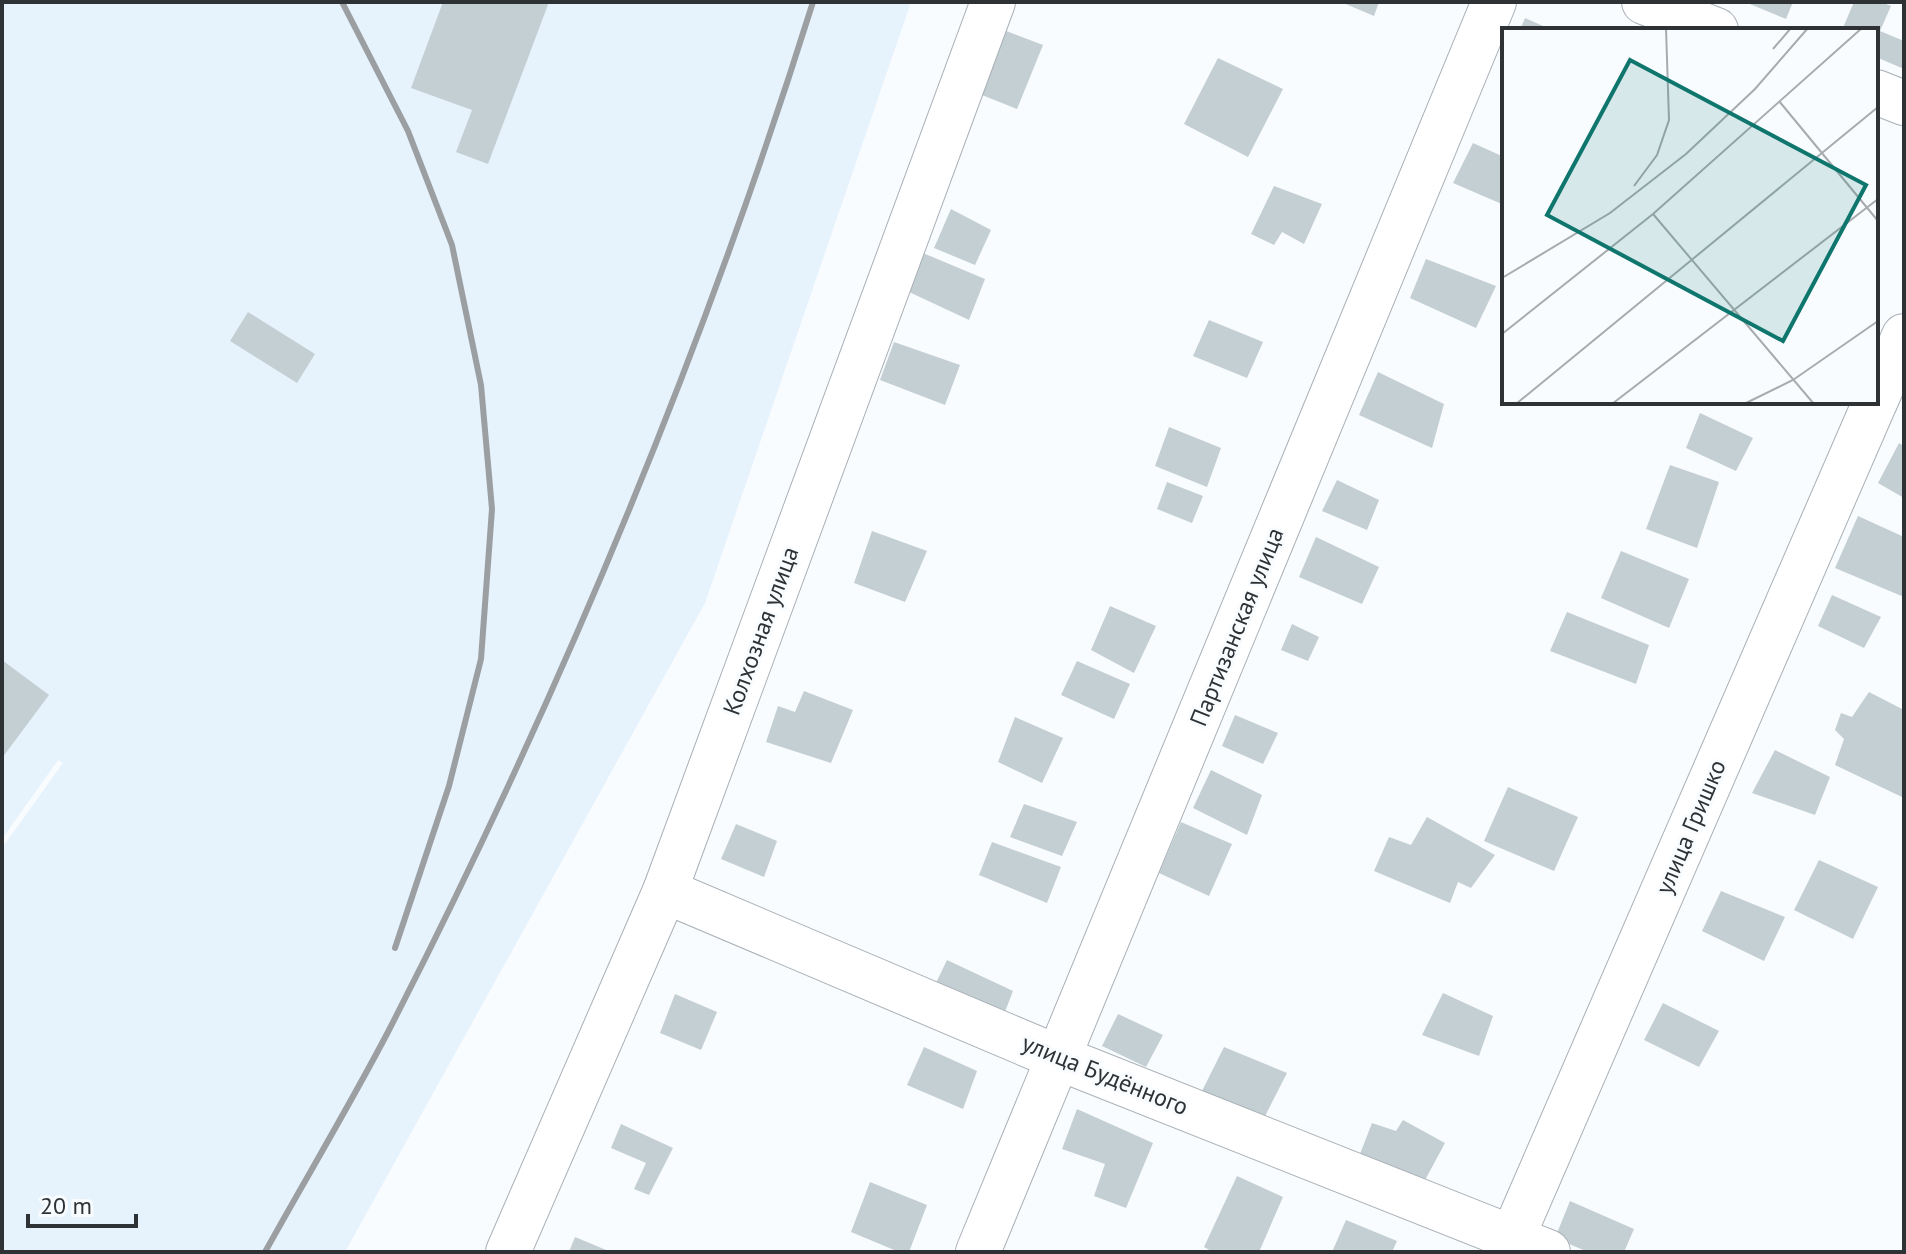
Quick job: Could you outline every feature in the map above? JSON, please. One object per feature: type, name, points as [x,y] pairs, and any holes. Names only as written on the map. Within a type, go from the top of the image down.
[{"type":"street","name":"Колхозная улица","points":[[508,1252],[665,891],[993,2]]},
{"type":"street","name":"Партизанская улица","points":[[978,1252],[1494,2]]},
{"type":"street","points":[[1644,2],[1711,28]]},
{"type":"street","points":[[1878,93],[1904,103]]},
{"type":"street","name":"улица Гришко","points":[[1878,396],[1904,336]]},
{"type":"street","name":"улица Гришко","points":[[1522,1247],[1875,404]]},
{"type":"street","name":"улица Будённого","points":[[665,891],[1059,1058],[1522,1247]]},
{"type":"shaded area","points":[[2,2],[911,2],[705,603],[345,1252],[2,1252],[2,848],[63,763],[58,760],[2,839]]},
{"type":"building","points":[[443,2],[549,2],[488,164],[456,152],[472,110],[411,88]]},
{"type":"building","points":[[1341,2],[1379,2],[1374,16]]},
{"type":"building","points":[[1745,2],[1793,2],[1786,19]]},
{"type":"building","points":[[1854,2],[1881,2],[1891,6],[1880,31],[1904,41],[1904,69],[1878,58],[1878,28],[1843,28]]},
{"type":"building","points":[[1525,18],[1548,28],[1521,28]]},
{"type":"building","points":[[1001,29],[1043,45],[1017,109],[977,93]]},
{"type":"building","points":[[1218,58],[1283,89],[1248,157],[1184,124]]},
{"type":"building","points":[[1473,143],[1502,156],[1502,204],[1453,183]]},
{"type":"building","points":[[1274,186],[1322,204],[1304,244],[1282,232],[1274,245],[1251,234]]},
{"type":"building","points":[[951,209],[991,230],[975,265],[934,248]]},
{"type":"building","points":[[923,253],[985,279],[969,320],[907,291]]},
{"type":"building","points":[[1426,259],[1496,286],[1476,328],[1410,298]]},
{"type":"building","points":[[248,312],[315,354],[297,383],[230,341]]},
{"type":"building","points":[[1209,320],[1263,342],[1247,378],[1193,356]]},
{"type":"building","points":[[894,342],[960,365],[945,405],[880,380]]},
{"type":"building","points":[[1378,372],[1444,404],[1432,448],[1359,415]]},
{"type":"building","points":[[1700,413],[1753,438],[1736,471],[1686,448]]},
{"type":"building","points":[[1169,427],[1221,448],[1207,487],[1155,466]]},
{"type":"building","points":[[1899,443],[1904,446],[1904,498],[1878,483]]},
{"type":"building","points":[[1670,465],[1719,482],[1697,548],[1646,529]]},
{"type":"building","points":[[1337,480],[1379,500],[1367,530],[1322,511]]},
{"type":"building","points":[[1167,482],[1203,496],[1192,523],[1157,509]]},
{"type":"building","points":[[1858,516],[1904,537],[1904,597],[1835,568]]},
{"type":"building","points":[[872,531],[927,551],[905,602],[854,583]]},
{"type":"building","points":[[1316,537],[1379,567],[1362,604],[1299,577]]},
{"type":"building","points":[[1621,551],[1689,579],[1669,628],[1601,598]]},
{"type":"building","points":[[1832,595],[1881,617],[1864,648],[1818,626]]},
{"type":"building","points":[[1110,606],[1156,626],[1134,673],[1091,650]]},
{"type":"building","points":[[1567,612],[1649,645],[1636,684],[1550,651]]},
{"type":"building","points":[[1292,624],[1319,637],[1308,661],[1281,650]]},
{"type":"building","points":[[2,660],[49,695],[2,758]]},
{"type":"building","points":[[1077,661],[1130,684],[1114,719],[1061,695]]},
{"type":"building","points":[[804,691],[853,710],[831,763],[766,742],[778,706],[795,712]]},
{"type":"building","points":[[1869,692],[1904,710],[1904,798],[1835,765],[1844,739],[1835,730],[1841,713],[1852,717]]},
{"type":"building","points":[[1235,715],[1278,733],[1263,764],[1222,746]]},
{"type":"building","points":[[1015,717],[1063,738],[1042,783],[998,762]]},
{"type":"building","points":[[1775,750],[1830,777],[1815,815],[1752,793]]},
{"type":"building","points":[[1211,770],[1262,795],[1247,835],[1193,808]]},
{"type":"building","points":[[1508,787],[1578,817],[1554,871],[1484,841]]},
{"type":"building","points":[[1024,804],[1077,822],[1062,856],[1010,837]]},
{"type":"building","points":[[1427,817],[1495,855],[1471,888],[1458,882],[1450,903],[1374,871],[1389,837],[1411,845]]},
{"type":"building","points":[[1181,822],[1232,844],[1209,896],[1159,873]]},
{"type":"building","points":[[736,824],[777,841],[764,877],[721,859]]},
{"type":"building","points":[[992,842],[1061,867],[1047,903],[979,875]]},
{"type":"building","points":[[1819,860],[1878,887],[1853,939],[1794,910]]},
{"type":"building","points":[[1721,891],[1785,917],[1764,961],[1702,931]]},
{"type":"building","points":[[947,960],[1013,991],[1003,1017],[935,985]]},
{"type":"building","points":[[1443,993],[1493,1016],[1479,1056],[1422,1035]]},
{"type":"building","points":[[675,994],[717,1012],[701,1050],[660,1033]]},
{"type":"building","points":[[1663,1003],[1719,1031],[1699,1067],[1644,1040]]},
{"type":"building","points":[[1118,1014],[1163,1035],[1146,1067],[1102,1046]]},
{"type":"building","points":[[924,1047],[977,1071],[963,1109],[907,1085]]},
{"type":"building","points":[[1224,1047],[1287,1073],[1263,1120],[1201,1093]]},
{"type":"building","points":[[1077,1109],[1153,1143],[1126,1208],[1094,1196],[1105,1164],[1062,1149]]},
{"type":"building","points":[[1403,1120],[1445,1143],[1424,1182],[1360,1154],[1372,1123],[1396,1131]]},
{"type":"building","points":[[621,1124],[673,1148],[649,1195],[634,1189],[646,1163],[611,1148]]},
{"type":"building","points":[[1237,1176],[1283,1197],[1259,1252],[1213,1252],[1204,1247]]},
{"type":"building","points":[[870,1182],[927,1205],[909,1252],[899,1252],[851,1232]]},
{"type":"building","points":[[1570,1201],[1634,1229],[1624,1252],[1588,1252],[1555,1238]]},
{"type":"building","points":[[1346,1220],[1397,1241],[1392,1252],[1332,1252]]},
{"type":"building","points":[[575,1237],[611,1252],[569,1252]]},
{"type":"railway","points":[[342,2],[408,131],[452,245],[481,385],[492,509],[481,659],[449,786],[395,948]]},
{"type":"railway","points":[[265,1252],[389,1030],[511,780],[568,653],[623,525],[724,266],[813,2]]}]
